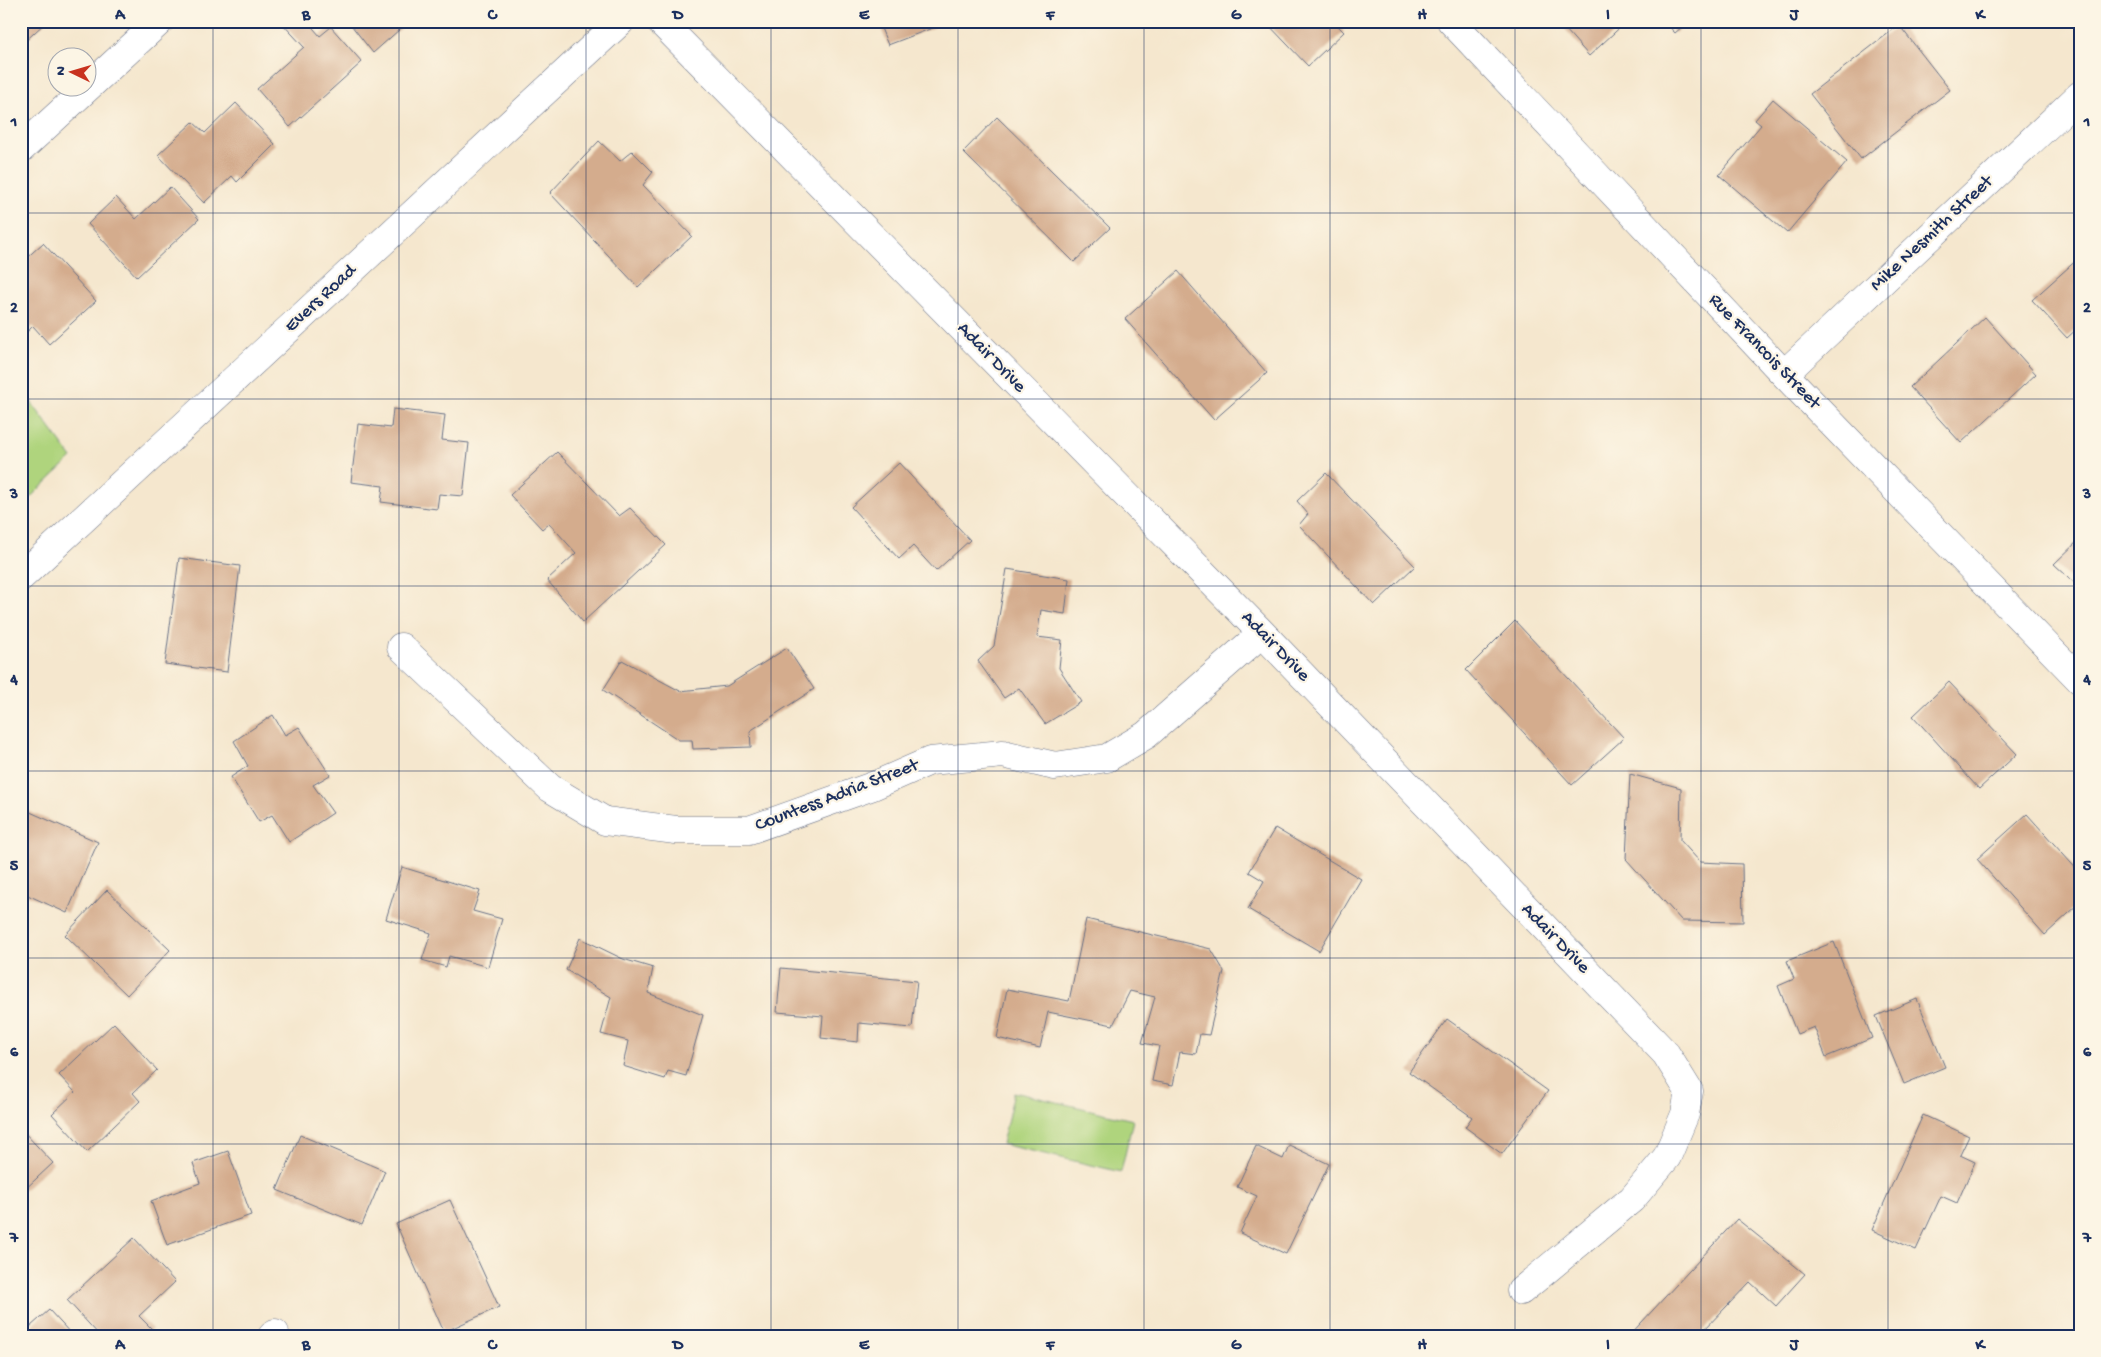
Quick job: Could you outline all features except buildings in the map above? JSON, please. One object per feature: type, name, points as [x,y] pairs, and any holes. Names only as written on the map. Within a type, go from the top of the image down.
[{"type":"street","points":[[21,149],[160,21]]},
{"type":"street","name":"Evers Road","points":[[21,577],[621,21]]},
{"type":"street","name":"Adair Drive","points":[[660,21],[1262,633],[1666,1054],[1689,1091],[1685,1114],[1667,1157],[1632,1199],[1521,1291]]},
{"type":"street","name":"Rue Francois Street","points":[[1451,21],[1784,374],[2080,680]]},
{"type":"street","name":"Mike Nesmith Street","points":[[1784,374],[2080,95]]},
{"type":"street","name":"Countess Adria Street","points":[[401,647],[550,788],[605,821],[676,830],[748,830],[873,786],[930,761],[1003,754],[1055,766],[1108,758],[1146,735],[1262,633]]},
{"type":"green space","points":[[21,388],[72,458],[21,506]]},
{"type":"green space","points":[[1014,1092],[1133,1120],[1121,1172],[1002,1144]]}]
